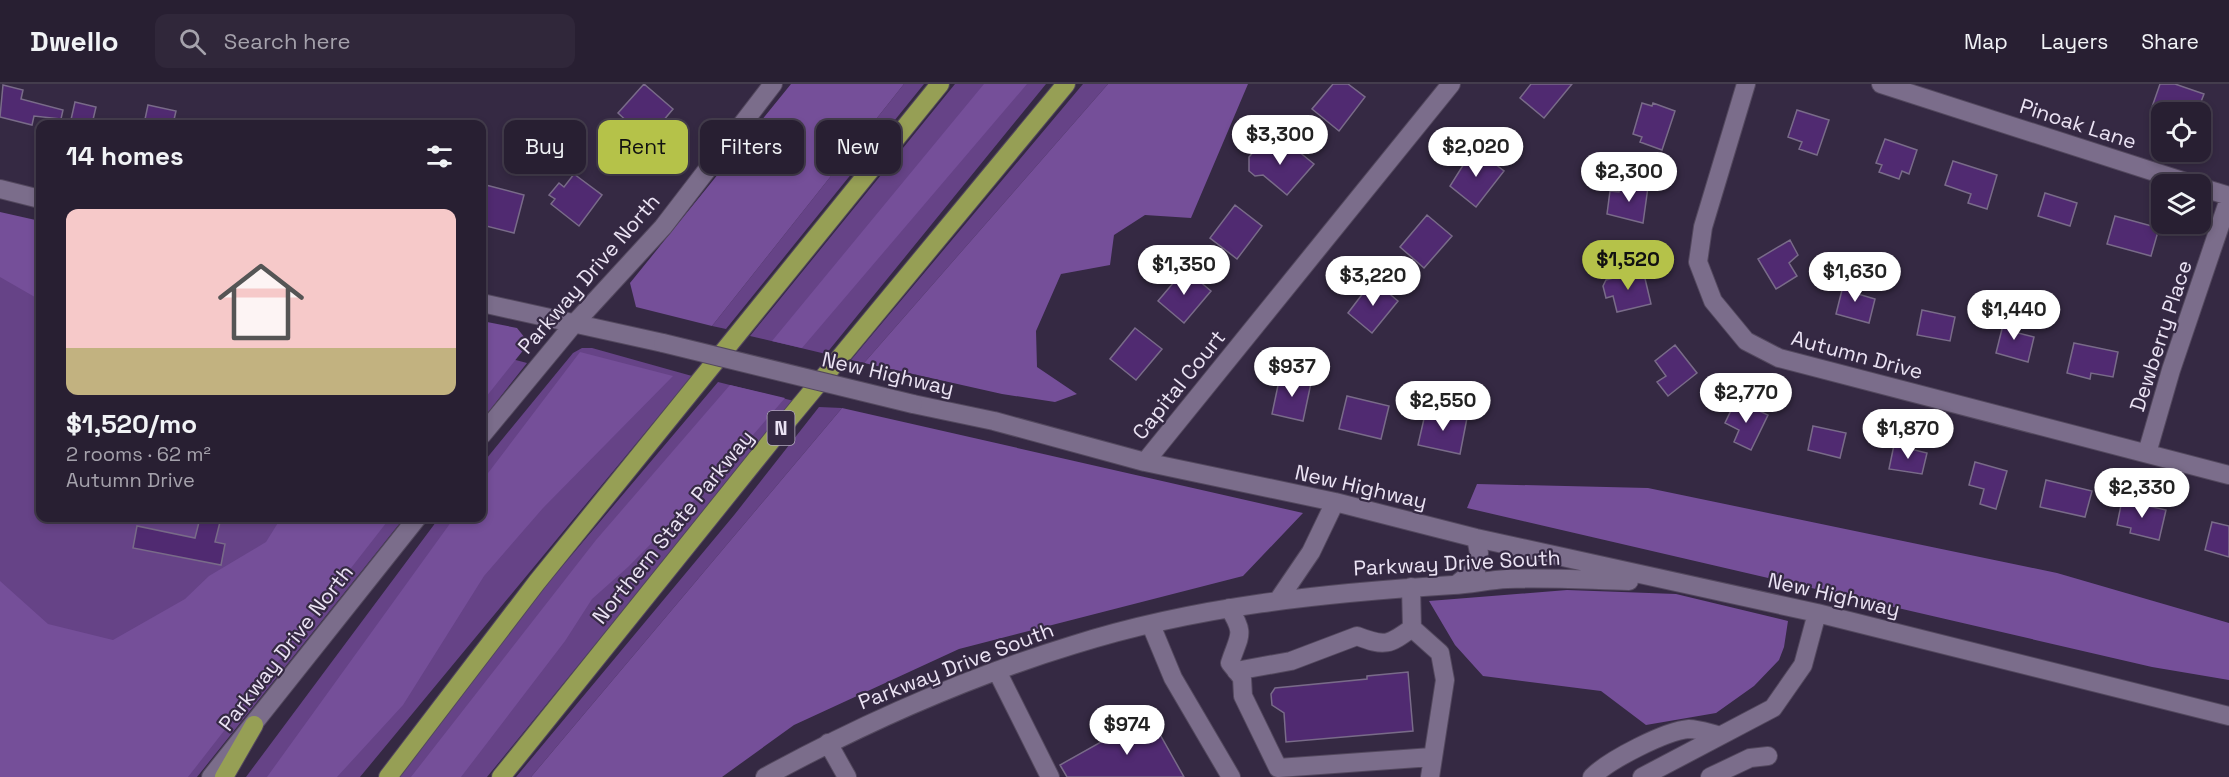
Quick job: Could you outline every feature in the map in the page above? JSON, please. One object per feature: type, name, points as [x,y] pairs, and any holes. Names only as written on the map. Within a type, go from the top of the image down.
[{"type":"highway","points":[[388,777],[537,582],[940,84]]},
{"type":"highway","name":"Northern State Parkway","points":[[501,777],[790,418],[1066,84]]},
{"type":"highway","points":[[224,777],[254,725]]},
{"type":"street","name":"Parkway Drive North","points":[[486,430],[573,325],[663,227],[773,84]]},
{"type":"street","name":"Capital Court","points":[[1145,462],[1451,84]]},
{"type":"street","name":"Autumn Drive","points":[[1746,84],[1702,227],[1698,262],[1713,301],[1746,341],[1779,358],[2229,475]]},
{"type":"street","name":"Pinoak Lane","points":[[1881,84],[2161,174]]},
{"type":"street","points":[[0,189],[36,198]]},
{"type":"street","points":[[2211,191],[2229,198]]},
{"type":"street","name":"Dewberry Place","points":[[2147,453],[2171,370],[2229,198]]},
{"type":"street","name":"New Highway","points":[[486,304],[994,421],[1145,462],[1335,502],[1476,538],[1817,613],[2229,716]]},
{"type":"street","points":[[1279,599],[1311,552],[1335,502]]},
{"type":"street","name":"Parkway Drive North","points":[[211,777],[414,522]]},
{"type":"street","points":[[1455,585],[1477,568],[1479,554],[1476,538]]},
{"type":"street","name":"Parkway Drive South","points":[[765,777],[828,743],[902,708],[997,671],[1074,644],[1229,608],[1279,599],[1505,579],[1673,582]]},
{"type":"street","points":[[1411,587],[1412,628],[1440,653],[1445,680],[1430,777]]},
{"type":"street","points":[[1229,608],[1239,624],[1241,633],[1230,663],[1242,678],[1243,696],[1278,768],[1432,757]]},
{"type":"street","points":[[1642,777],[1773,708],[1803,665],[1817,613]]},
{"type":"street","points":[[1151,625],[1173,678],[1231,777]]},
{"type":"street","points":[[1236,671],[1291,661],[1358,636],[1376,644],[1392,643],[1412,628]]},
{"type":"street","points":[[997,671],[1050,777]]},
{"type":"street","points":[[1592,777],[1620,756],[1665,737],[1690,729],[1718,735]]},
{"type":"street","points":[[828,743],[847,777]]},
{"type":"street","points":[[1610,777],[1619,768],[1641,758],[1699,745]]},
{"type":"street","points":[[1710,777],[1750,758],[1767,756]]},
{"type":"shaded area","points":[[791,84],[904,84],[875,120],[816,120],[816,174],[833,174],[712,326],[636,307],[630,283],[718,174],[804,174],[804,120],[762,120]]},
{"type":"shaded area","points":[[904,84],[924,84],[895,120],[875,120]]},
{"type":"shaded area","points":[[955,84],[1046,84],[826,354],[750,336],[882,174],[901,174],[901,150]]},
{"type":"shaded area","points":[[984,84],[1027,84],[802,348],[772,341]]},
{"type":"shaded area","points":[[1083,84],[1108,84],[864,363],[851,360]]},
{"type":"shaded area","points":[[1108,84],[1248,84],[1191,218],[1145,215],[1114,235],[1110,265],[1061,274],[1036,331],[1037,367],[1077,394],[1055,402],[1002,394],[864,363]]},
{"type":"shaded area","points":[[833,174],[851,174],[726,329],[712,326]]},
{"type":"shaded area","points":[[0,212],[36,220],[36,298],[0,277]]},
{"type":"shaded area","points":[[0,223],[36,233],[36,522],[401,522],[197,777],[0,777]]},
{"type":"shaded area","points":[[486,322],[517,328],[529,343],[486,397]]},
{"type":"shaded area","points":[[582,348],[592,348],[692,376],[360,777],[246,777],[436,522],[486,522],[486,459],[573,353]]},
{"type":"shaded area","points":[[486,352],[527,363],[486,415]]},
{"type":"shaded area","points":[[580,352],[673,376],[543,508],[484,576],[403,705],[337,777],[267,777],[451,522],[486,522],[486,476]]},
{"type":"shaded area","points":[[718,382],[794,401],[487,777],[397,777],[549,582]]},
{"type":"shaded area","points":[[730,385],[785,398],[713,481],[628,567],[592,599],[565,641],[461,777],[411,777],[596,540]]},
{"type":"shaded area","points":[[819,407],[842,408],[531,777],[516,777],[735,514]]},
{"type":"shaded area","points":[[842,408],[1303,513],[1243,576],[959,649],[794,725],[722,777],[531,777]]},
{"type":"shaded area","points":[[1477,484],[1648,488],[2057,573],[2229,623],[2229,680],[2152,667],[1467,508]]},
{"type":"shaded area","points":[[278,522],[387,522],[188,777],[0,777],[0,581],[48,624],[113,640],[185,599],[209,576],[266,542]]},
{"type":"shaded area","points":[[1567,590],[1676,594],[1788,621],[1784,647],[1779,660],[1754,686],[1716,713],[1646,725],[1601,691],[1483,676],[1455,645],[1429,601]]},
{"type":"building","points":[[644,84],[673,109],[664,120],[626,120],[618,113]]},
{"type":"building","points":[[1333,84],[1348,84],[1365,97],[1339,131],[1312,109]]},
{"type":"building","points":[[1531,84],[1572,84],[1544,118],[1520,98]]},
{"type":"building","points":[[2160,84],[2175,84],[2204,94],[2201,102],[2154,102]]},
{"type":"building","points":[[3,85],[23,90],[21,99],[63,110],[61,119],[34,116],[32,125],[0,117]]},
{"type":"building","points":[[75,102],[96,107],[93,120],[71,120]]},
{"type":"building","points":[[1642,103],[1652,106],[1653,103],[1675,111],[1662,150],[1640,142],[1642,137],[1633,134]]},
{"type":"building","points":[[148,105],[176,111],[174,120],[145,120]]},
{"type":"building","points":[[1797,110],[1829,120],[1817,155],[1799,149],[1802,142],[1788,137]]},
{"type":"building","points":[[1885,139],[1917,150],[1909,174],[1902,171],[1899,179],[1879,172],[1882,165],[1876,163]]},
{"type":"building","points":[[1287,142],[1314,164],[1287,195],[1263,175],[1255,176],[1249,171],[1249,157],[1259,145],[1266,144],[1277,153]]},
{"type":"building","points":[[1477,150],[1504,171],[1476,207],[1450,186],[1467,159],[1469,161]]},
{"type":"building","points":[[1953,161],[1997,175],[1987,209],[1968,203],[1971,194],[1945,185]]},
{"type":"building","points":[[574,174],[602,195],[579,226],[551,204],[555,199],[549,195],[559,183],[564,187]]},
{"type":"building","points":[[1621,183],[1648,187],[1643,223],[1607,214],[1610,191],[1619,192]]},
{"type":"building","points":[[486,185],[524,195],[514,233],[486,226]]},
{"type":"building","points":[[2045,193],[2077,203],[2070,226],[2038,216]]},
{"type":"building","points":[[1235,205],[1262,226],[1237,259],[1210,238]]},
{"type":"building","points":[[1427,215],[1452,236],[1424,268],[1400,247]]},
{"type":"building","points":[[2115,216],[2151,226],[2151,234],[2157,234],[2151,256],[2107,244]]},
{"type":"building","points":[[1790,240],[1798,255],[1789,263],[1797,276],[1776,289],[1758,259]]},
{"type":"building","points":[[1185,269],[1211,291],[1184,323],[1158,301]]},
{"type":"building","points":[[1643,270],[1651,304],[1617,312],[1613,296],[1606,298],[1603,286],[1606,280]]},
{"type":"building","points":[[1845,278],[1861,283],[1858,294],[1875,299],[1869,323],[1836,314]]},
{"type":"building","points":[[1373,280],[1398,301],[1372,333],[1348,313]]},
{"type":"building","points":[[1922,310],[1955,317],[1950,341],[1917,335]]},
{"type":"building","points":[[2005,317],[2021,321],[2018,333],[2034,337],[2028,362],[1996,353]]},
{"type":"building","points":[[1135,328],[1162,349],[1136,380],[1110,359]]},
{"type":"building","points":[[2074,343],[2118,352],[2113,377],[2091,373],[2090,379],[2067,373]]},
{"type":"building","points":[[1675,345],[1697,373],[1668,396],[1657,382],[1666,376],[1655,361]]},
{"type":"building","points":[[1280,376],[1311,383],[1303,421],[1272,414]]},
{"type":"building","points":[[1347,396],[1389,406],[1381,439],[1339,429]]},
{"type":"building","points":[[1736,400],[1768,415],[1751,450],[1734,442],[1739,430],[1725,423]]},
{"type":"building","points":[[1426,410],[1467,418],[1460,454],[1418,445]]},
{"type":"building","points":[[1813,426],[1846,433],[1840,458],[1808,450]]},
{"type":"building","points":[[1894,445],[1927,453],[1922,474],[1889,469]]},
{"type":"building","points":[[1975,462],[2007,471],[1996,509],[1980,504],[1984,489],[1969,485]]},
{"type":"building","points":[[2046,480],[2092,491],[2085,517],[2040,507]]},
{"type":"building","points":[[2122,500],[2166,510],[2159,540],[2130,533],[2131,528],[2117,525]]},
{"type":"building","points":[[199,522],[220,522],[215,542],[225,544],[221,565],[133,548],[137,526],[195,538]]},
{"type":"building","points":[[2212,522],[2229,526],[2229,557],[2205,550]]},
{"type":"building","points":[[1408,672],[1413,731],[1286,742],[1284,713],[1272,705],[1271,694],[1275,688],[1367,679],[1367,676]]},
{"type":"building","points":[[1149,715],[1184,777],[1067,777],[1060,765]]}]
